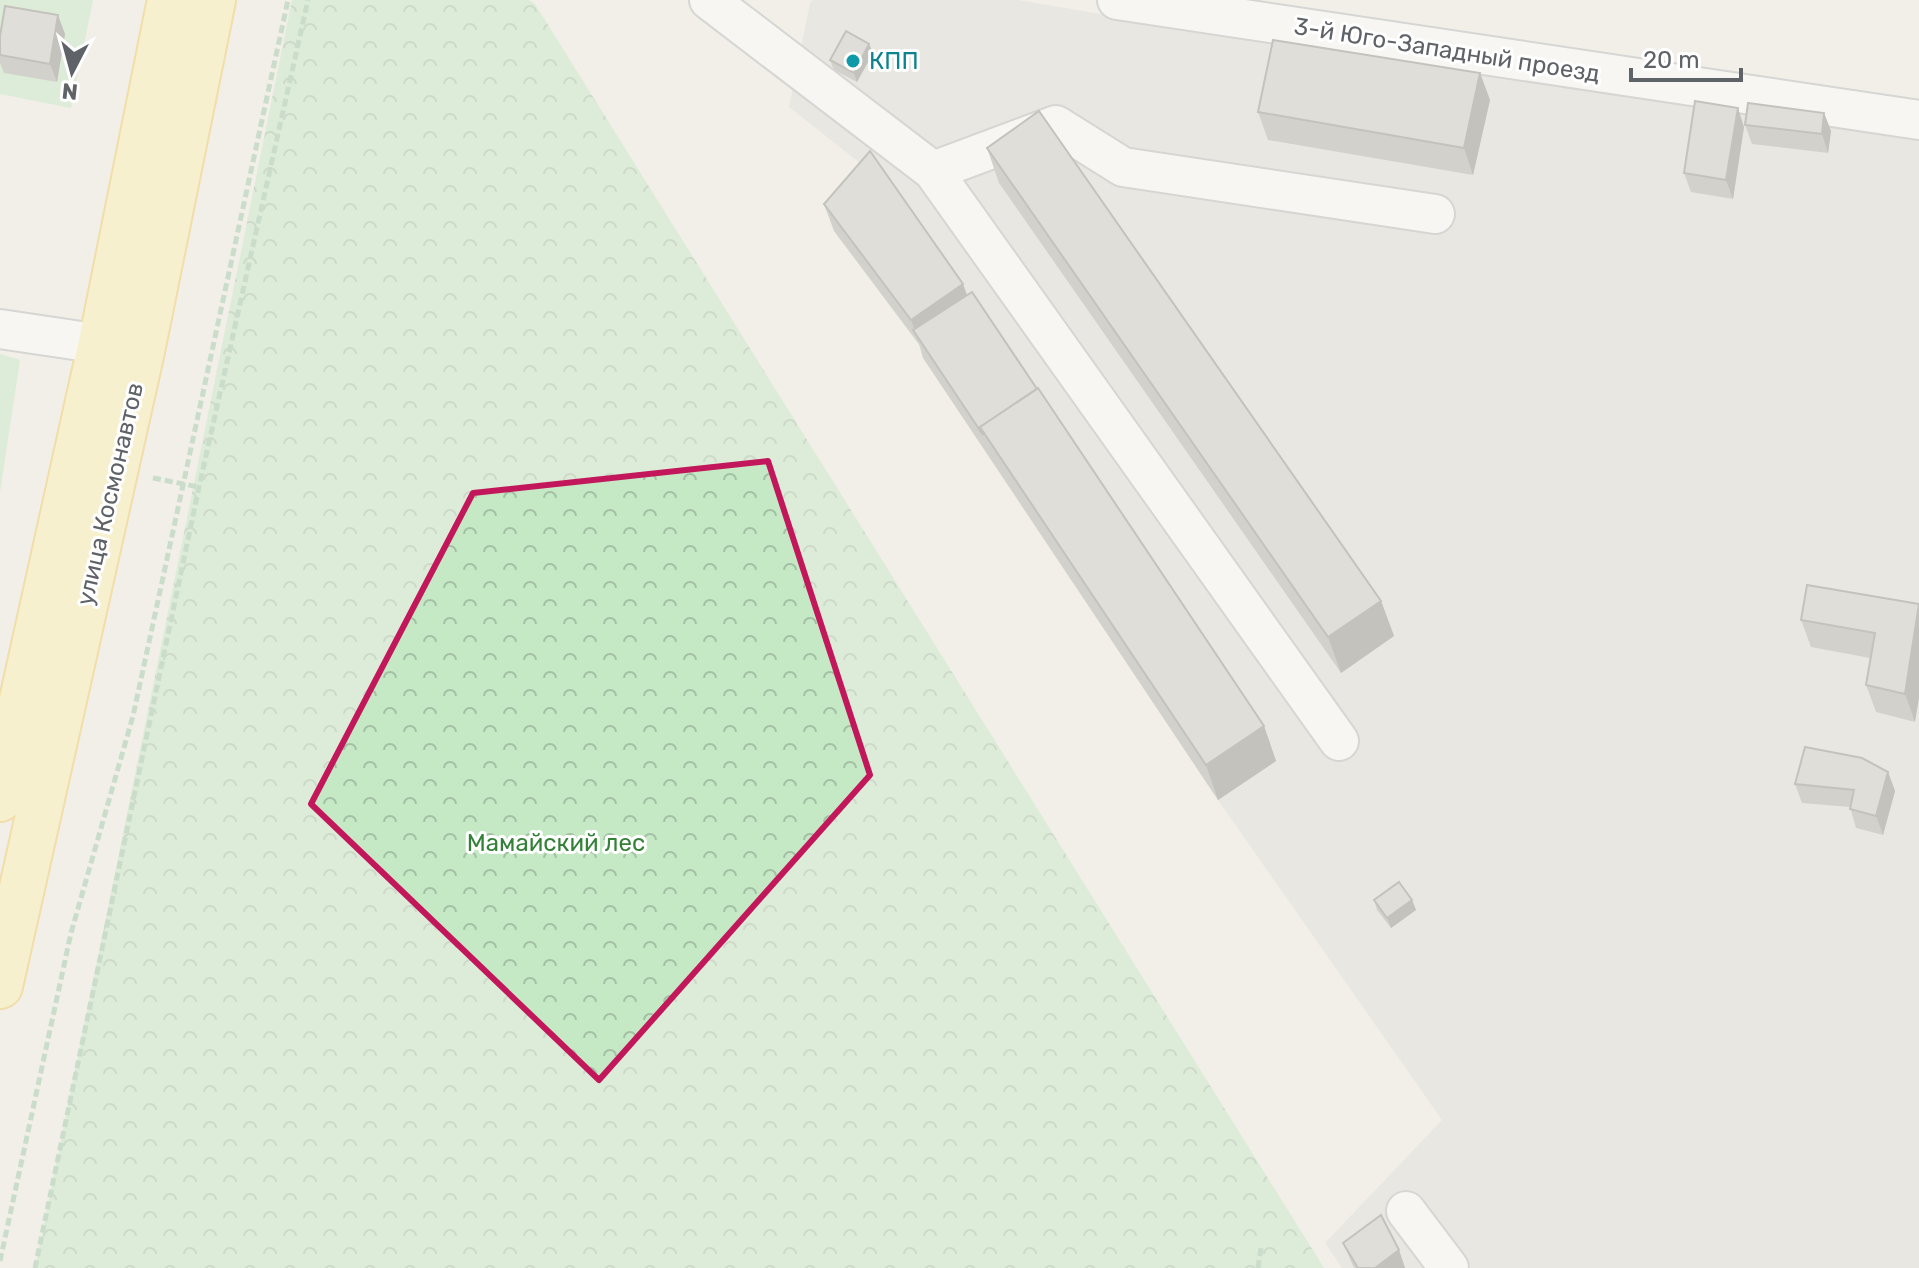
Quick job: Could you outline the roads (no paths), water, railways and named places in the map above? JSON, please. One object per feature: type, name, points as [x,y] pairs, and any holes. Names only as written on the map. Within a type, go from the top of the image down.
[{"type":"main road","name":"улица Космонавтов","points":[[0,986],[122,347],[170,0]]},
{"type":"main road","name":"улица Космонавтов","points":[[0,799],[213,0]]},
{"type":"street","points":[[709,0],[933,171],[1339,741]]},
{"type":"street","name":"3-й Юго-Западный проезд","points":[[1117,0],[1919,120]]},
{"type":"street","points":[[933,171],[1056,125],[1123,167],[1435,214]]},
{"type":"street","points":[[0,329],[122,347]]},
{"type":"street","points":[[1406,1211],[1449,1268]]},
{"type":"place","name":"КПП","points":[[853,61]]},
{"type":"park label","name":"Мамайский лес","points":[[556,843]]}]
